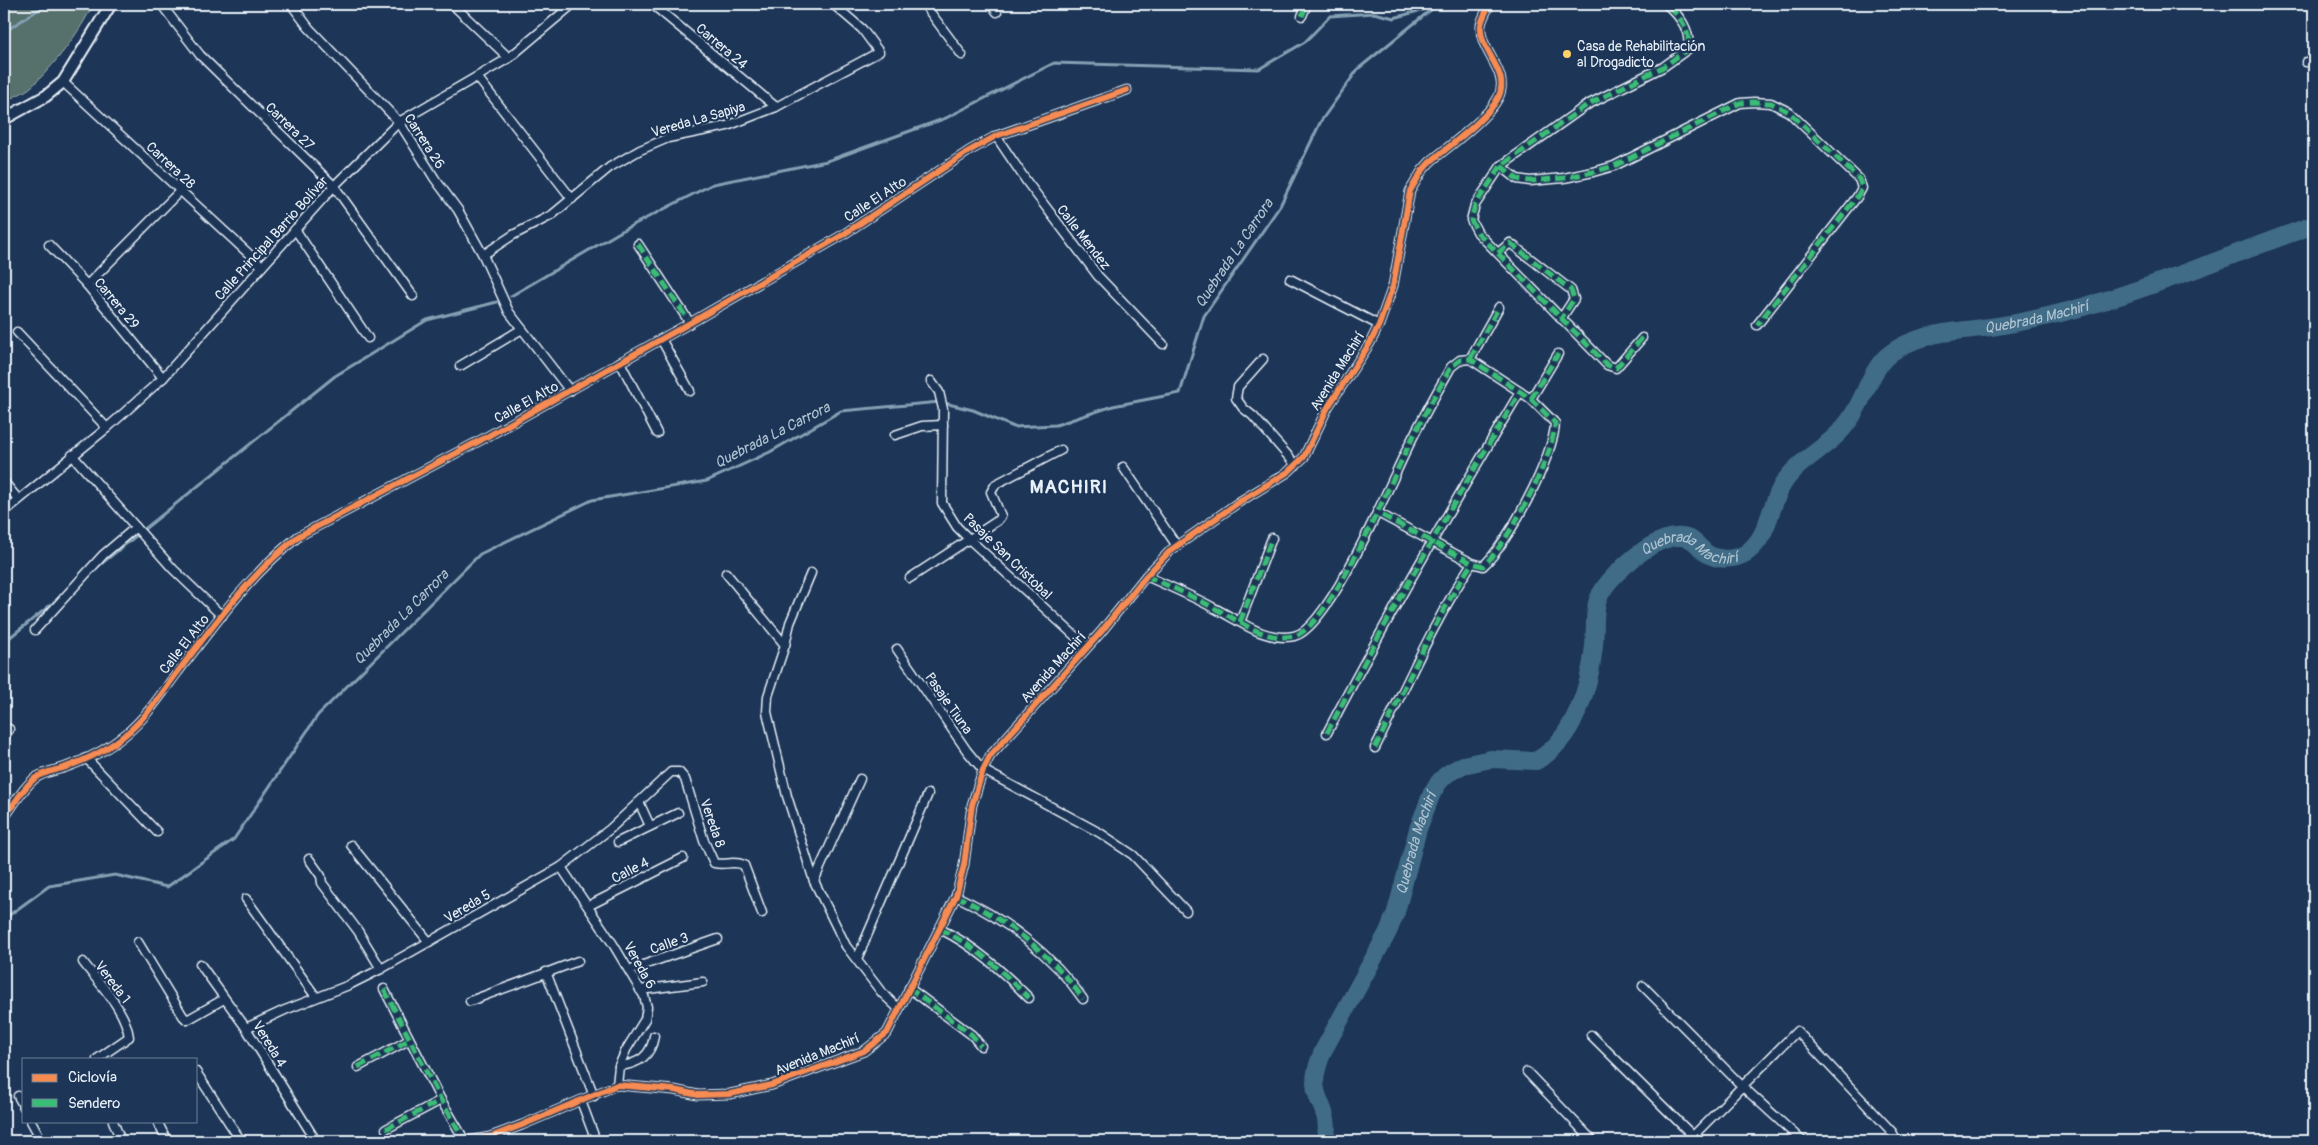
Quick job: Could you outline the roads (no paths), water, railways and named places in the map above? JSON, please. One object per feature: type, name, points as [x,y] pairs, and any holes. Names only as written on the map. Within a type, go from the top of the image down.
[{"type":"street","points":[[4,119],[46,96],[63,82],[111,4]]},
{"type":"street","name":"Carrera 27","points":[[161,4],[200,55],[334,186],[412,296]]},
{"type":"street","name":"Carrera 26","points":[[291,4],[309,28],[399,122],[435,179],[458,210],[483,255],[509,312],[570,391]]},
{"type":"street","points":[[452,4],[510,58]]},
{"type":"street","name":"Calle Principal Barrio Bolívar","points":[[4,512],[107,428],[163,378],[334,186],[399,122],[510,58],[574,4]]},
{"type":"street","name":"Carrera 24","points":[[652,4],[776,107]]},
{"type":"street","name":"Vereda La Sapiya","points":[[483,255],[513,235],[552,215],[610,167],[640,150],[668,138],[727,126],[776,107],[879,52],[862,29],[833,4]]},
{"type":"street","points":[[924,4],[962,56]]},
{"type":"street","points":[[991,4],[997,12]]},
{"type":"street","points":[[1302,16],[1306,4]]},
{"type":"street","name":"Avenida Machirí","points":[[617,1085],[713,1095],[730,1094],[772,1085],[864,1051],[886,1033],[956,896],[964,865],[970,815],[983,770],[1005,739],[1087,647],[1146,576],[1177,546],[1304,458],[1328,407],[1379,326],[1393,286],[1410,191],[1430,162],[1490,108],[1499,97],[1501,77],[1482,39],[1481,25],[1490,4]]},
{"type":"street","points":[[1642,338],[1616,368],[1607,365],[1478,233],[1472,220],[1479,197],[1501,166],[1587,105],[1663,67],[1688,49],[1690,39],[1685,26],[1666,4]]},
{"type":"street","points":[[478,78],[572,199]]},
{"type":"street","name":"Carrera 28","points":[[63,82],[262,266]]},
{"type":"street","name":"Calle El Alto","points":[[4,818],[34,779],[46,772],[66,767],[86,758],[127,734],[222,616],[282,549],[299,536],[570,391],[661,340],[841,236],[969,150],[996,136],[1127,90]]},
{"type":"street","points":[[1501,166],[1517,179],[1530,181],[1564,178],[1614,166],[1740,103],[1771,103],[1789,112],[1859,179],[1862,188],[1857,197],[1757,325]]},
{"type":"street","name":"Calle Mendez","points":[[996,136],[1027,182],[1098,276],[1163,344]]},
{"type":"street","points":[[87,285],[180,191]]},
{"type":"street","points":[[295,229],[368,338]]},
{"type":"street","points":[[1498,253],[1510,243],[1571,290],[1574,299],[1561,318]]},
{"type":"street","points":[[638,244],[690,323]]},
{"type":"street","name":"Carrera 29","points":[[49,245],[87,285],[163,378]]},
{"type":"street","points":[[1290,279],[1379,326]]},
{"type":"street","points":[[1470,359],[1499,308]]},
{"type":"street","points":[[460,366],[522,329]]},
{"type":"street","points":[[17,332],[107,428]]},
{"type":"street","points":[[661,340],[690,391]]},
{"type":"street","points":[[1531,399],[1558,354]]},
{"type":"street","points":[[1263,359],[1238,387],[1236,398],[1296,465]]},
{"type":"street","points":[[1146,576],[1258,632],[1278,636],[1297,636],[1309,626],[1341,581],[1378,513],[1405,452],[1451,367],[1460,360],[1470,359],[1531,399],[1556,423],[1548,458],[1523,507],[1492,558],[1483,566],[1472,563],[1378,513]]},
{"type":"street","points":[[620,362],[657,434]]},
{"type":"street","name":"Pasaje San Cristobal","points":[[931,381],[939,392],[943,409],[942,504],[958,528],[969,539],[1087,647]]},
{"type":"street","points":[[1327,734],[1367,656],[1431,541],[1520,392]]},
{"type":"street","points":[[895,435],[922,426],[943,425]]},
{"type":"street","points":[[910,578],[997,522],[1001,516],[991,492],[996,484],[1061,450]]},
{"type":"street","points":[[72,455],[173,569],[222,616]]},
{"type":"street","points":[[1124,468],[1177,546]]},
{"type":"street","points":[[4,482],[18,499]]},
{"type":"street","points":[[35,630],[102,555],[136,526]]},
{"type":"street","points":[[1240,622],[1272,538]]},
{"type":"street","points":[[1375,748],[1428,640],[1472,563]]},
{"type":"street","points":[[726,573],[785,645]]},
{"type":"street","points":[[811,573],[790,623],[785,645],[768,696],[767,712],[787,796],[814,881],[846,946],[882,993],[899,1009]]},
{"type":"street","name":"Pasaje Tiuna","points":[[897,649],[967,751],[983,770]]},
{"type":"street","points":[[4,737],[9,729]]},
{"type":"street","points":[[86,758],[157,832]]},
{"type":"street","points":[[983,770],[1100,834],[1133,856],[1186,911]]},
{"type":"street","name":"Vereda 5","points":[[246,1028],[316,997],[349,985],[381,969],[561,866],[610,829],[671,772],[679,772]]},
{"type":"street","name":"Vereda 8","points":[[679,772],[685,779],[704,842],[714,863],[721,865],[737,862],[744,866],[762,912]]},
{"type":"street","points":[[814,881],[860,779]]},
{"type":"street","points":[[857,959],[928,794]]},
{"type":"street","points":[[639,802],[650,826]]},
{"type":"street","points":[[618,842],[678,813]]},
{"type":"street","points":[[351,845],[430,942]]},
{"type":"street","name":"Calle 4","points":[[588,906],[683,858]]},
{"type":"street","points":[[309,859],[321,876],[322,883],[358,931],[381,969]]},
{"type":"street","name":"Vereda 6","points":[[561,866],[629,970],[647,1008],[645,1019],[626,1050],[619,1066],[617,1085]]},
{"type":"street","points":[[956,896],[984,910],[1039,951],[1084,999]]},
{"type":"street","points":[[246,899],[316,997]]},
{"type":"street","points":[[940,930],[955,937],[998,967],[1029,998]]},
{"type":"street","name":"Calle 3","points":[[629,970],[718,939]]},
{"type":"street","points":[[138,942],[187,1020],[192,1019],[224,999]]},
{"type":"street","points":[[470,1001],[578,961]]},
{"type":"street","name":"Vereda 1","points":[[83,962],[120,1010],[128,1027],[129,1037],[99,1058]]},
{"type":"street","name":"Vereda 4","points":[[200,964],[246,1028],[316,1141]]},
{"type":"street","points":[[546,972],[594,1096]]},
{"type":"street","points":[[640,990],[703,982]]},
{"type":"street","points":[[1643,986],[1742,1086],[1802,1141]]},
{"type":"street","points":[[909,988],[972,1035],[981,1046]]},
{"type":"street","points":[[384,989],[441,1100],[467,1141],[506,1131],[617,1085]]},
{"type":"street","points":[[1591,1035],[1695,1139],[1742,1086],[1797,1031],[1892,1132],[1897,1141]]},
{"type":"street","points":[[619,1066],[638,1062],[646,1057],[653,1045],[654,1036]]},
{"type":"street","points":[[358,1067],[410,1040]]},
{"type":"street","points":[[1527,1072],[1593,1141]]},
{"type":"street","points":[[198,1075],[242,1141]]},
{"type":"street","points":[[18,1096],[22,1103]]},
{"type":"street","points":[[386,1129],[441,1100]]},
{"type":"street","points":[[581,1101],[596,1141]]},
{"type":"street","points":[[32,1122],[42,1141]]},
{"type":"street","points":[[113,1122],[122,1141]]},
{"type":"street","points":[[157,1122],[167,1141]]},
{"type":"waterway","points":[[4,32],[47,4]]},
{"type":"waterway","name":"Quebrada La Carrora","points":[[4,919],[49,886],[115,875],[167,887],[234,839],[318,715],[480,554],[592,500],[707,481],[770,452],[841,411],[940,402],[973,410],[1014,427],[1056,425],[1113,406],[1180,393],[1204,316],[1280,206],[1321,121],[1358,69],[1438,4]]},
{"type":"waterway","points":[[511,296],[625,229],[713,184],[827,161],[946,118],[1054,63],[1259,69],[1305,42],[1330,16],[1374,13],[1394,18],[1432,7]]},
{"type":"waterway","name":"Quebrada Machirí","points":[[1325,1141],[1327,1123],[1315,1083],[1318,1066],[1323,1051],[1388,932],[1396,912],[1418,829],[1432,793],[1447,774],[1463,765],[1491,759],[1536,761],[1561,740],[1578,711],[1589,678],[1598,600],[1607,583],[1623,567],[1640,553],[1660,541],[1670,538],[1690,539],[1706,553],[1721,558],[1732,558],[1742,555],[1754,547],[1760,539],[1783,484],[1798,467],[1841,431],[1858,407],[1879,365],[1885,358],[1908,343],[1935,335],[2033,320],[2074,310],[2155,284],[2314,225]]},
{"type":"waterway","points":[[96,568],[335,376],[427,320],[497,302]]},
{"type":"waterway","points":[[4,642],[62,596]]},
{"type":"place","name":"Casa de Rehabilitación al Drogadicto","points":[[1567,54]]},
{"type":"district","name":"MACHIRI","points":[[1069,486]]}]
